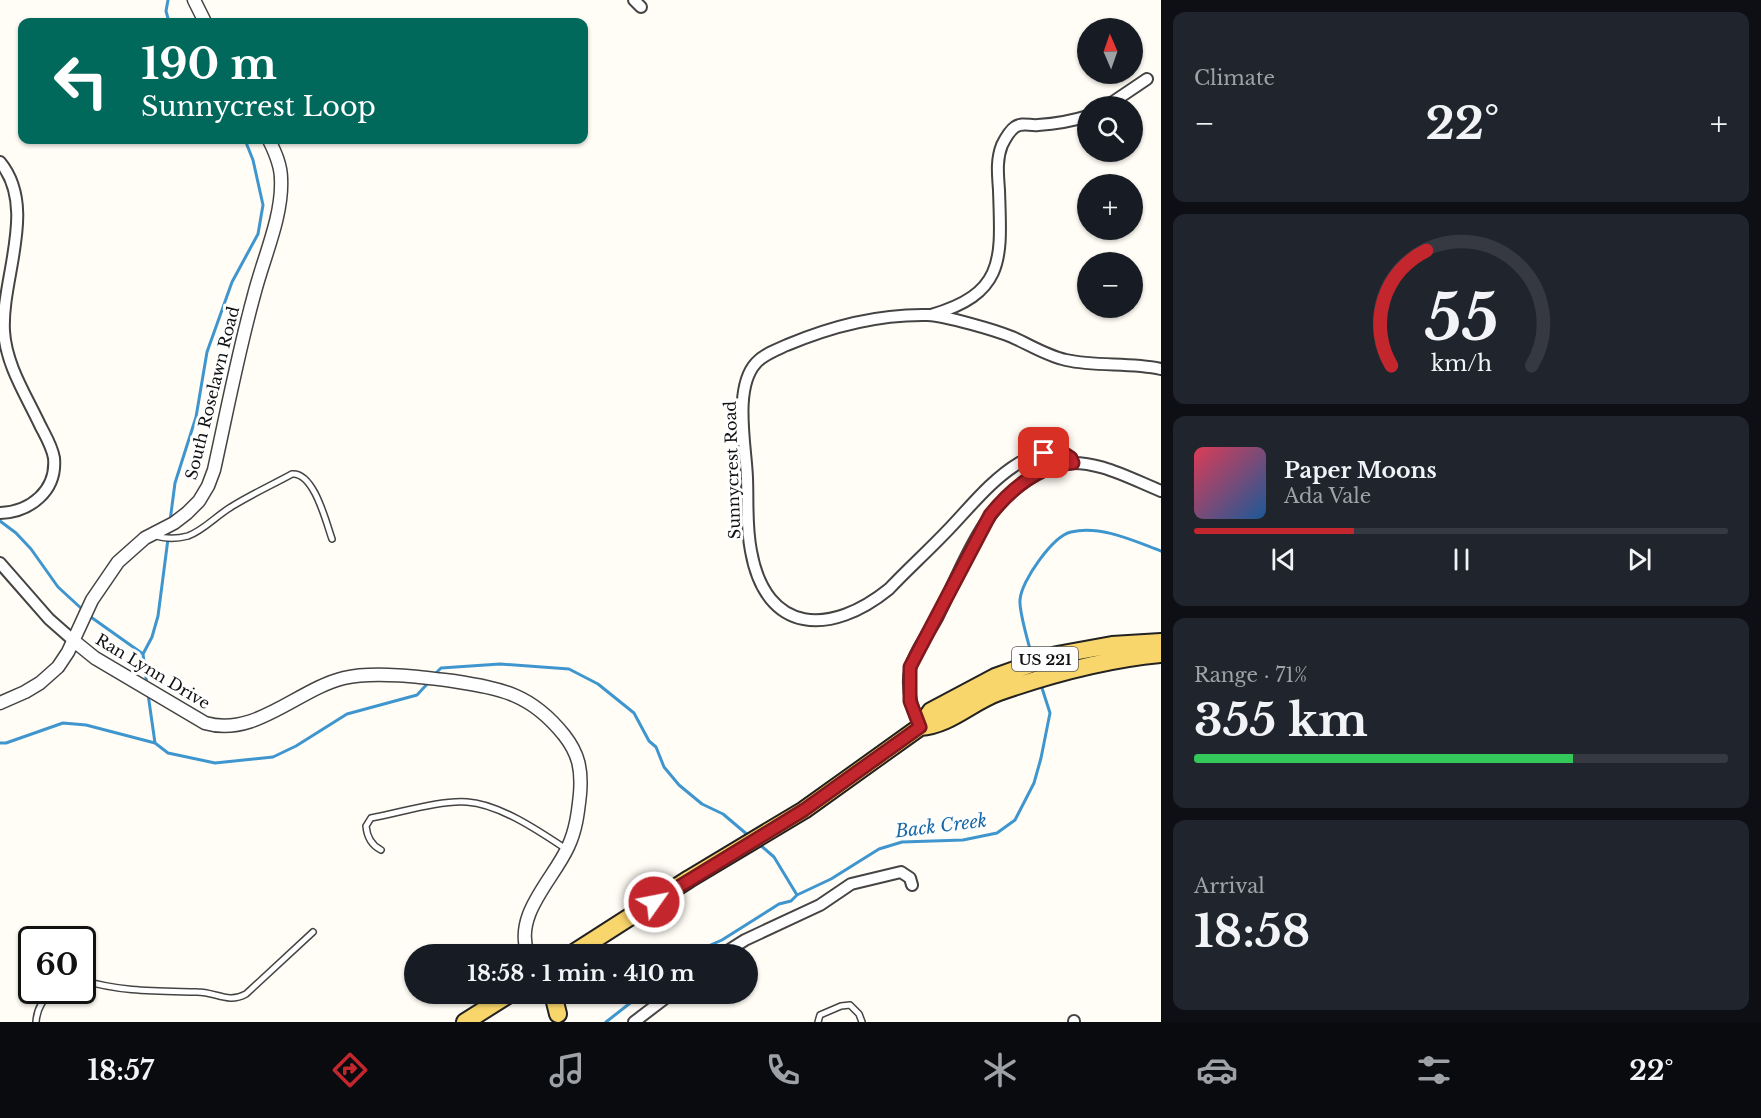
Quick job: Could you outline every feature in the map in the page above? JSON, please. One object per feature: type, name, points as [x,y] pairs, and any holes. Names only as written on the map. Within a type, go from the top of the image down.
[{"type":"main road","name":"US 221","points":[[589,944],[689,879],[804,810],[920,727],[936,726],[941,714],[995,677],[1057,656],[1112,645],[1161,642]]},
{"type":"main road","name":"US 221","points":[[941,714],[1060,673],[1127,657],[1161,654]]},
{"type":"main road","points":[[465,1022],[494,1004]]},
{"type":"street","points":[[194,0],[203,18]]},
{"type":"street","points":[[1122,96],[1147,79]]},
{"type":"street","name":"Sunnycrest Road","points":[[1073,463],[1071,458],[1065,454],[1054,452],[1044,453],[1017,464],[996,481],[889,589],[859,610],[836,618],[813,621],[788,615],[772,601],[755,568],[747,524],[743,401],[749,373],[762,357],[803,338],[859,322],[931,315],[961,303],[976,293],[987,284],[998,263],[1000,247],[997,163],[1001,149],[1013,128],[1020,124],[1037,125],[1077,118]]},
{"type":"street","name":"South Roselawn Road","points":[[0,703],[25,692],[51,675],[68,652],[81,621],[105,579],[133,547],[187,513],[199,501],[208,486],[214,470],[239,350],[261,266],[271,239],[281,193],[279,164],[271,144]]},
{"type":"street","points":[[0,162],[14,188],[18,218],[4,316],[6,347],[10,363],[51,447],[54,470],[51,481],[41,497],[21,509],[0,513]]},
{"type":"street","name":"Sunnycrest Road","points":[[931,315],[1011,337],[1048,355],[1065,360],[1161,369]]},
{"type":"street","points":[[920,727],[910,701],[910,667],[979,532],[1001,501],[1023,483],[1059,464],[1073,463],[1098,466],[1161,491]]},
{"type":"street","name":"Ran Lynn Drive","points":[[0,563],[49,619],[95,657],[205,723],[214,726],[236,726],[320,687],[354,676],[371,674],[445,680],[487,687],[518,697],[549,716],[574,748],[578,758],[581,781],[578,814],[575,831],[567,850],[529,914],[524,944]]},
{"type":"street","points":[[739,944],[820,905],[856,882],[901,872],[910,878],[912,885]]},
{"type":"street","points":[[552,1004],[560,1018]]},
{"type":"street","points":[[634,1022],[658,1004]]},
{"type":"lane","points":[[151,534],[173,539],[186,537],[251,495],[292,474],[297,474],[307,479],[313,489],[332,539]]},
{"type":"lane","points":[[381,850],[371,842],[367,834],[366,826],[371,818],[453,802],[467,802],[482,804],[528,824],[567,850]]},
{"type":"lane","points":[[96,984],[122,990],[200,992],[225,999],[234,999],[246,994],[313,932]]},
{"type":"lane","points":[[36,1022],[41,1004]]},
{"type":"lane","points":[[818,1022],[820,1015],[849,1005],[859,1014],[862,1022]]},
{"type":"waterway","points":[[168,0],[166,11],[168,18]]},
{"type":"waterway","points":[[170,521],[175,483],[196,417],[207,352],[232,282],[258,234],[263,205],[253,160],[247,144]]},
{"type":"waterway","points":[[0,521],[16,533],[31,549],[58,587],[83,610]]},
{"type":"waterway","name":"Back Creek","points":[[1033,658],[1020,605],[1022,592],[1039,560],[1064,535],[1082,530],[1106,532],[1161,551]]},
{"type":"waterway","points":[[147,685],[143,654],[152,637],[158,616],[169,531]]},
{"type":"waterway","points":[[88,615],[143,654]]},
{"type":"waterway","points":[[435,674],[441,668],[500,664],[569,669],[598,684],[634,713],[649,741],[656,747],[664,767],[679,785],[702,804],[723,814],[749,836]]},
{"type":"waterway","points":[[0,743],[6,743],[63,723],[86,725],[155,743],[168,753],[215,763],[273,757],[296,746],[347,714],[417,695],[429,682]]},
{"type":"waterway","name":"Back Creek","points":[[713,944],[779,904],[791,901],[797,895],[831,879],[879,849],[902,842],[963,840],[997,833],[1015,820],[1034,783],[1050,713],[1041,685]]},
{"type":"waterway","points":[[148,694],[155,743]]},
{"type":"waterway","points":[[759,844],[774,857],[797,895]]},
{"type":"waterway","name":"Back Creek","points":[[606,1022],[629,1004]]},
{"type":"route","points":[[654,902],[804,810],[920,727],[910,701],[910,667],[979,532],[1001,501],[1030,478],[1046,469],[1059,464],[1073,463],[1071,458],[1065,454],[1044,453]]}]
